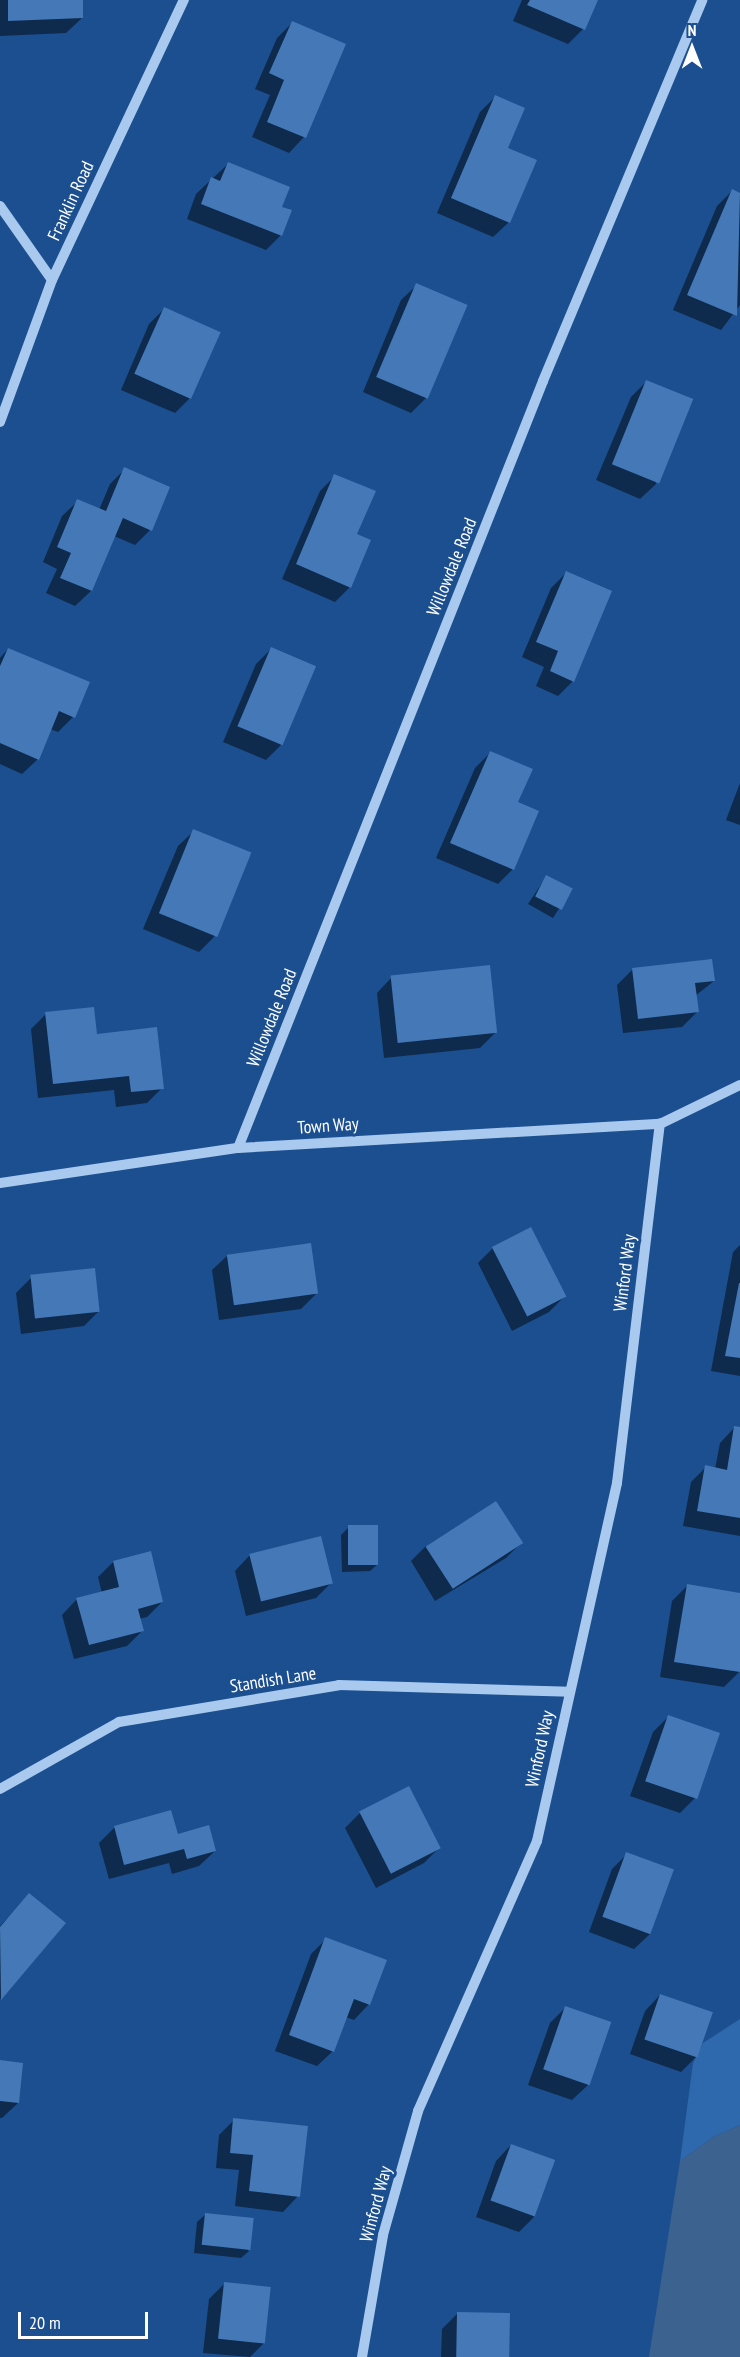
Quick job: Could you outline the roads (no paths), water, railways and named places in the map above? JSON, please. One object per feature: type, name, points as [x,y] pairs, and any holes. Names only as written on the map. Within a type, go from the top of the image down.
[{"type":"street","name":"Franklin Road","points":[[0,422],[52,280],[184,0]]},
{"type":"street","name":"Willowdale Road","points":[[238,1148],[543,381],[702,0]]},
{"type":"street","points":[[0,206],[52,280]]},
{"type":"street","points":[[660,1124],[740,1085]]},
{"type":"street","name":"Town Way","points":[[0,1183],[238,1148],[660,1124]]},
{"type":"street","name":"Winford Way","points":[[362,2357],[383,2235],[418,2111],[537,1841],[617,1483],[660,1124]]},
{"type":"street","name":"Standish Lane","points":[[0,1789],[118,1722],[339,1685],[570,1692]]}]
